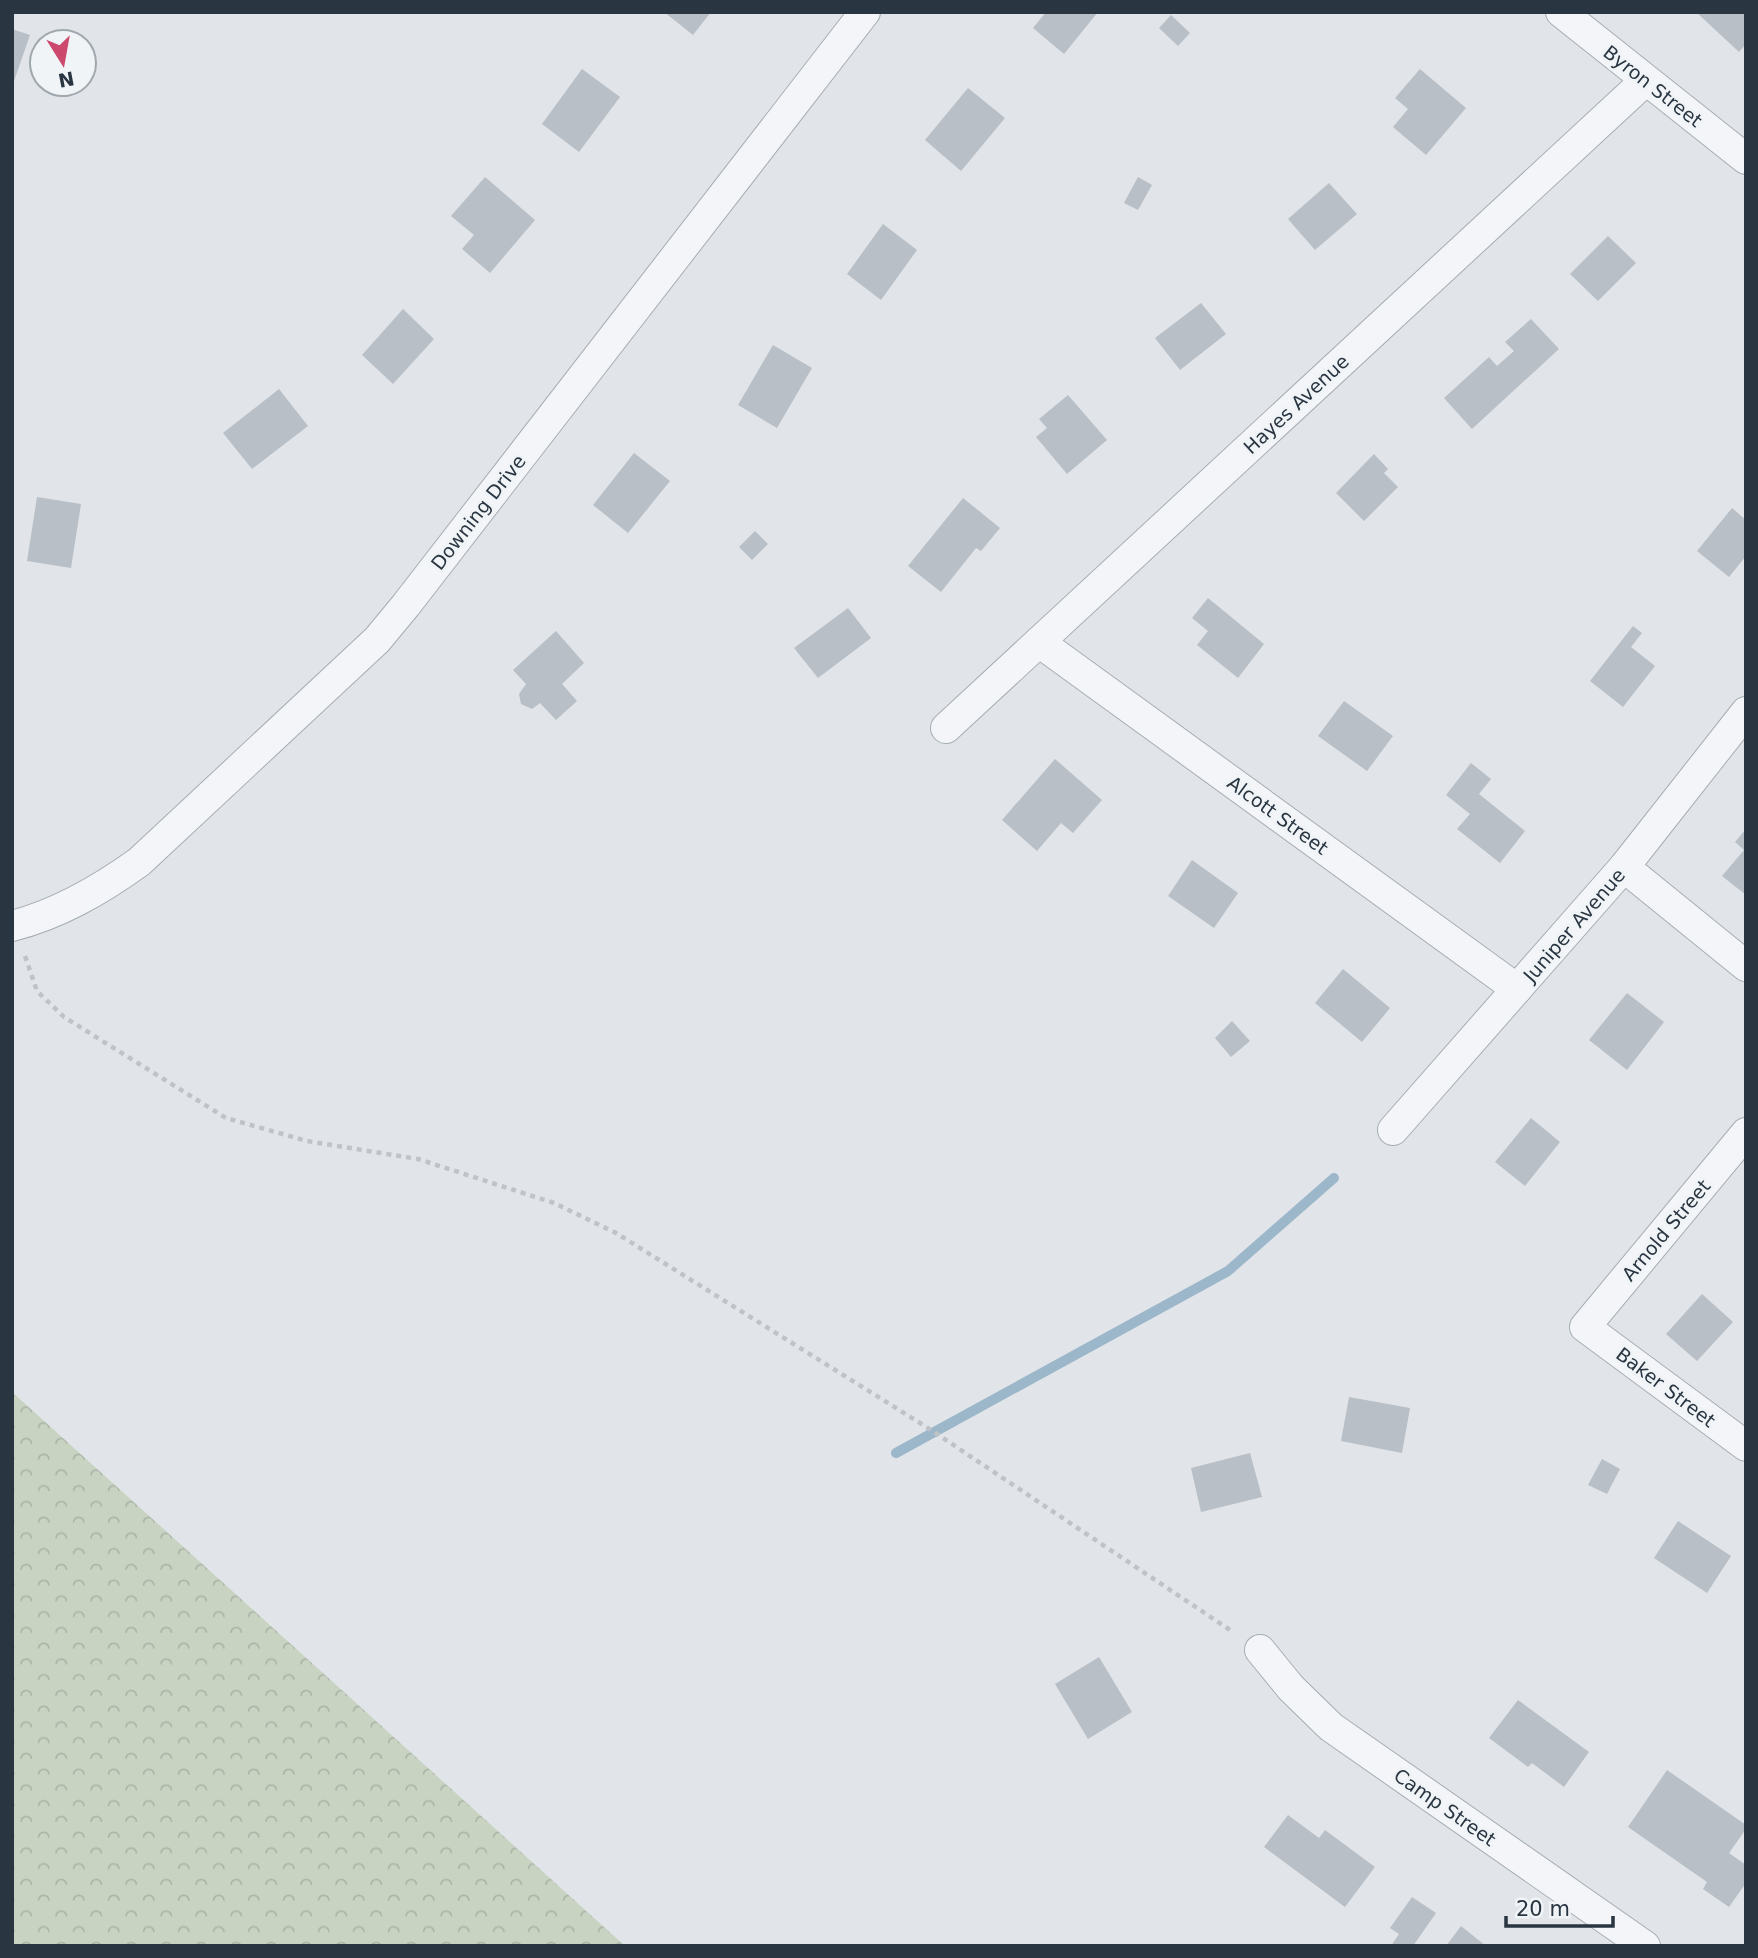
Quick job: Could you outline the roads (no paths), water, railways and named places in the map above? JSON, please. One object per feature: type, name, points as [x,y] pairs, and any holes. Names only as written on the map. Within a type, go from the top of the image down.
[{"type":"street","name":"Downing Drive","points":[[14,925],[80,900],[139,862],[377,640],[865,12]]},
{"type":"street","name":"Byron Street","points":[[1561,12],[1746,159]]},
{"type":"street","name":"Hayes Avenue","points":[[946,728],[1645,81]]},
{"type":"street","name":"Alcott Street","points":[[1039,642],[1517,989]]},
{"type":"street","name":"Juniper Avenue","points":[[1393,1130],[1625,867],[1746,712]]},
{"type":"street","points":[[1625,867],[1746,966]]},
{"type":"street","name":"Arnold Street","points":[[1585,1327],[1746,1133]]},
{"type":"street","name":"Baker Street","points":[[1585,1327],[1746,1446]]},
{"type":"street","name":"Camp Street","points":[[1260,1650],[1291,1688],[1331,1727],[1645,1946]]},
{"type":"waterway","points":[[896,1453],[1228,1271],[1334,1178]]}]
